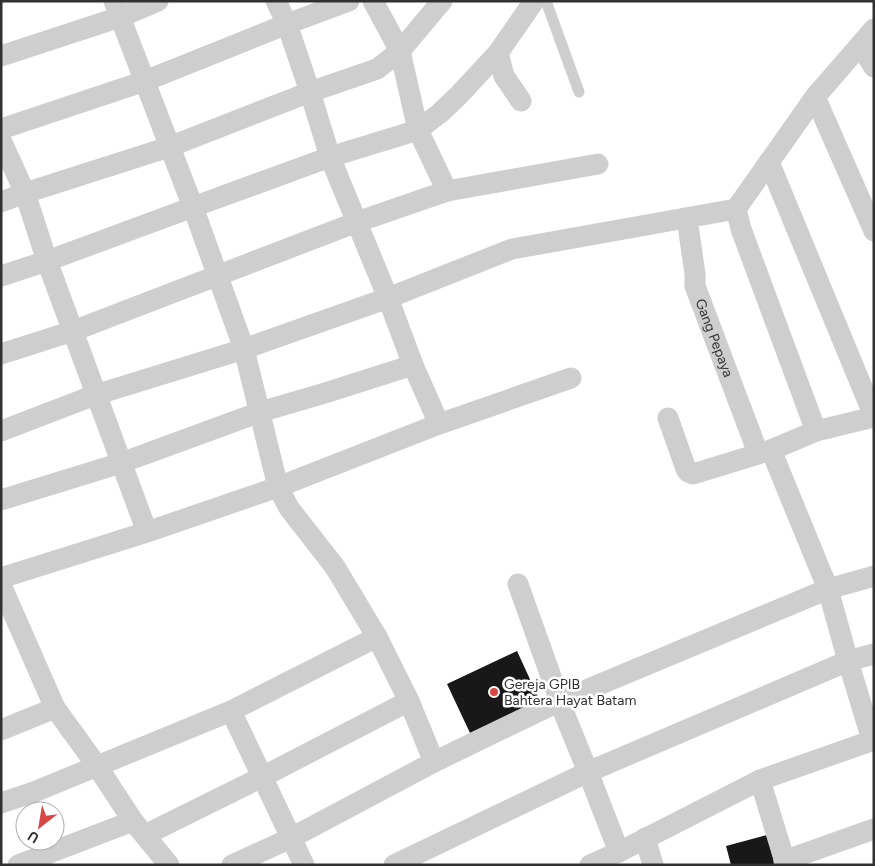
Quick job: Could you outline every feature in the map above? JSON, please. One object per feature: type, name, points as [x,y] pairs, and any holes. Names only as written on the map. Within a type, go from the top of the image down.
[{"type":"street","points":[[1,56],[117,9],[158,1]]},
{"type":"street","points":[[276,1],[287,24],[330,157],[388,298],[413,365],[439,424]]},
{"type":"street","points":[[1,129],[145,81],[349,1]]},
{"type":"street","points":[[373,1],[400,51],[418,130],[447,191]]},
{"type":"street","points":[[1,202],[25,192],[169,146],[310,92],[377,69],[400,51],[442,1]]},
{"type":"street","points":[[1,276],[47,261],[330,157],[418,130],[446,107],[498,53],[534,1]]},
{"type":"street","points":[[117,9],[193,206],[244,349],[278,487],[289,508],[335,567],[377,637],[409,701],[434,762]]},
{"type":"street","points":[[867,37],[874,67]]},
{"type":"street","points":[[1,431],[96,395],[244,349],[388,298],[512,249],[736,209],[815,96],[867,37]]},
{"type":"street","points":[[498,53],[504,76],[521,101]]},
{"type":"street","points":[[815,96],[874,231]]},
{"type":"street","points":[[1,140],[25,192],[47,261],[147,532]]},
{"type":"street","points":[[668,418],[686,469],[691,474],[764,451],[816,431],[874,416],[769,162]]},
{"type":"street","points":[[1,354],[73,331],[357,222],[447,191],[598,164]]},
{"type":"street","points":[[736,209],[741,229],[816,431]]},
{"type":"street","name":"Gang Pepaya","points":[[687,218],[695,286],[764,451],[828,589],[873,740]]},
{"type":"street","points":[[1,500],[121,463],[260,412],[413,365]]},
{"type":"street","points":[[1,578],[147,532],[278,487],[439,424],[571,378]]},
{"type":"street","points":[[232,865],[291,838],[434,762],[560,702],[828,589],[874,576]]},
{"type":"street","points":[[518,584],[560,702],[619,852]]},
{"type":"street","points":[[1,586],[55,708],[139,828],[169,865]]},
{"type":"street","points":[[1,803],[34,792],[231,711],[377,637]]},
{"type":"street","points":[[394,865],[588,772],[848,661],[874,654]]},
{"type":"street","points":[[18,865],[139,828],[262,777],[409,701]]},
{"type":"street","points":[[1,730],[55,708]]},
{"type":"street","points":[[231,711],[304,865]]},
{"type":"street","points":[[590,865],[760,780],[873,740]]},
{"type":"street","points":[[760,780],[785,863],[874,829]]},
{"type":"street","points":[[645,838],[653,865]]},
{"type":"lane","points":[[546,1],[579,92]]},
{"type":"building","name":"Gereja GPIB Bahtera Hayat Batam","points":[[517,651],[540,701],[470,733],[447,684]]},
{"type":"building","points":[[767,835],[775,865],[731,865],[726,846]]},
{"type":"place","name":"Gereja GPIB Bahtera Hayat Batam","points":[[494,692]]}]
